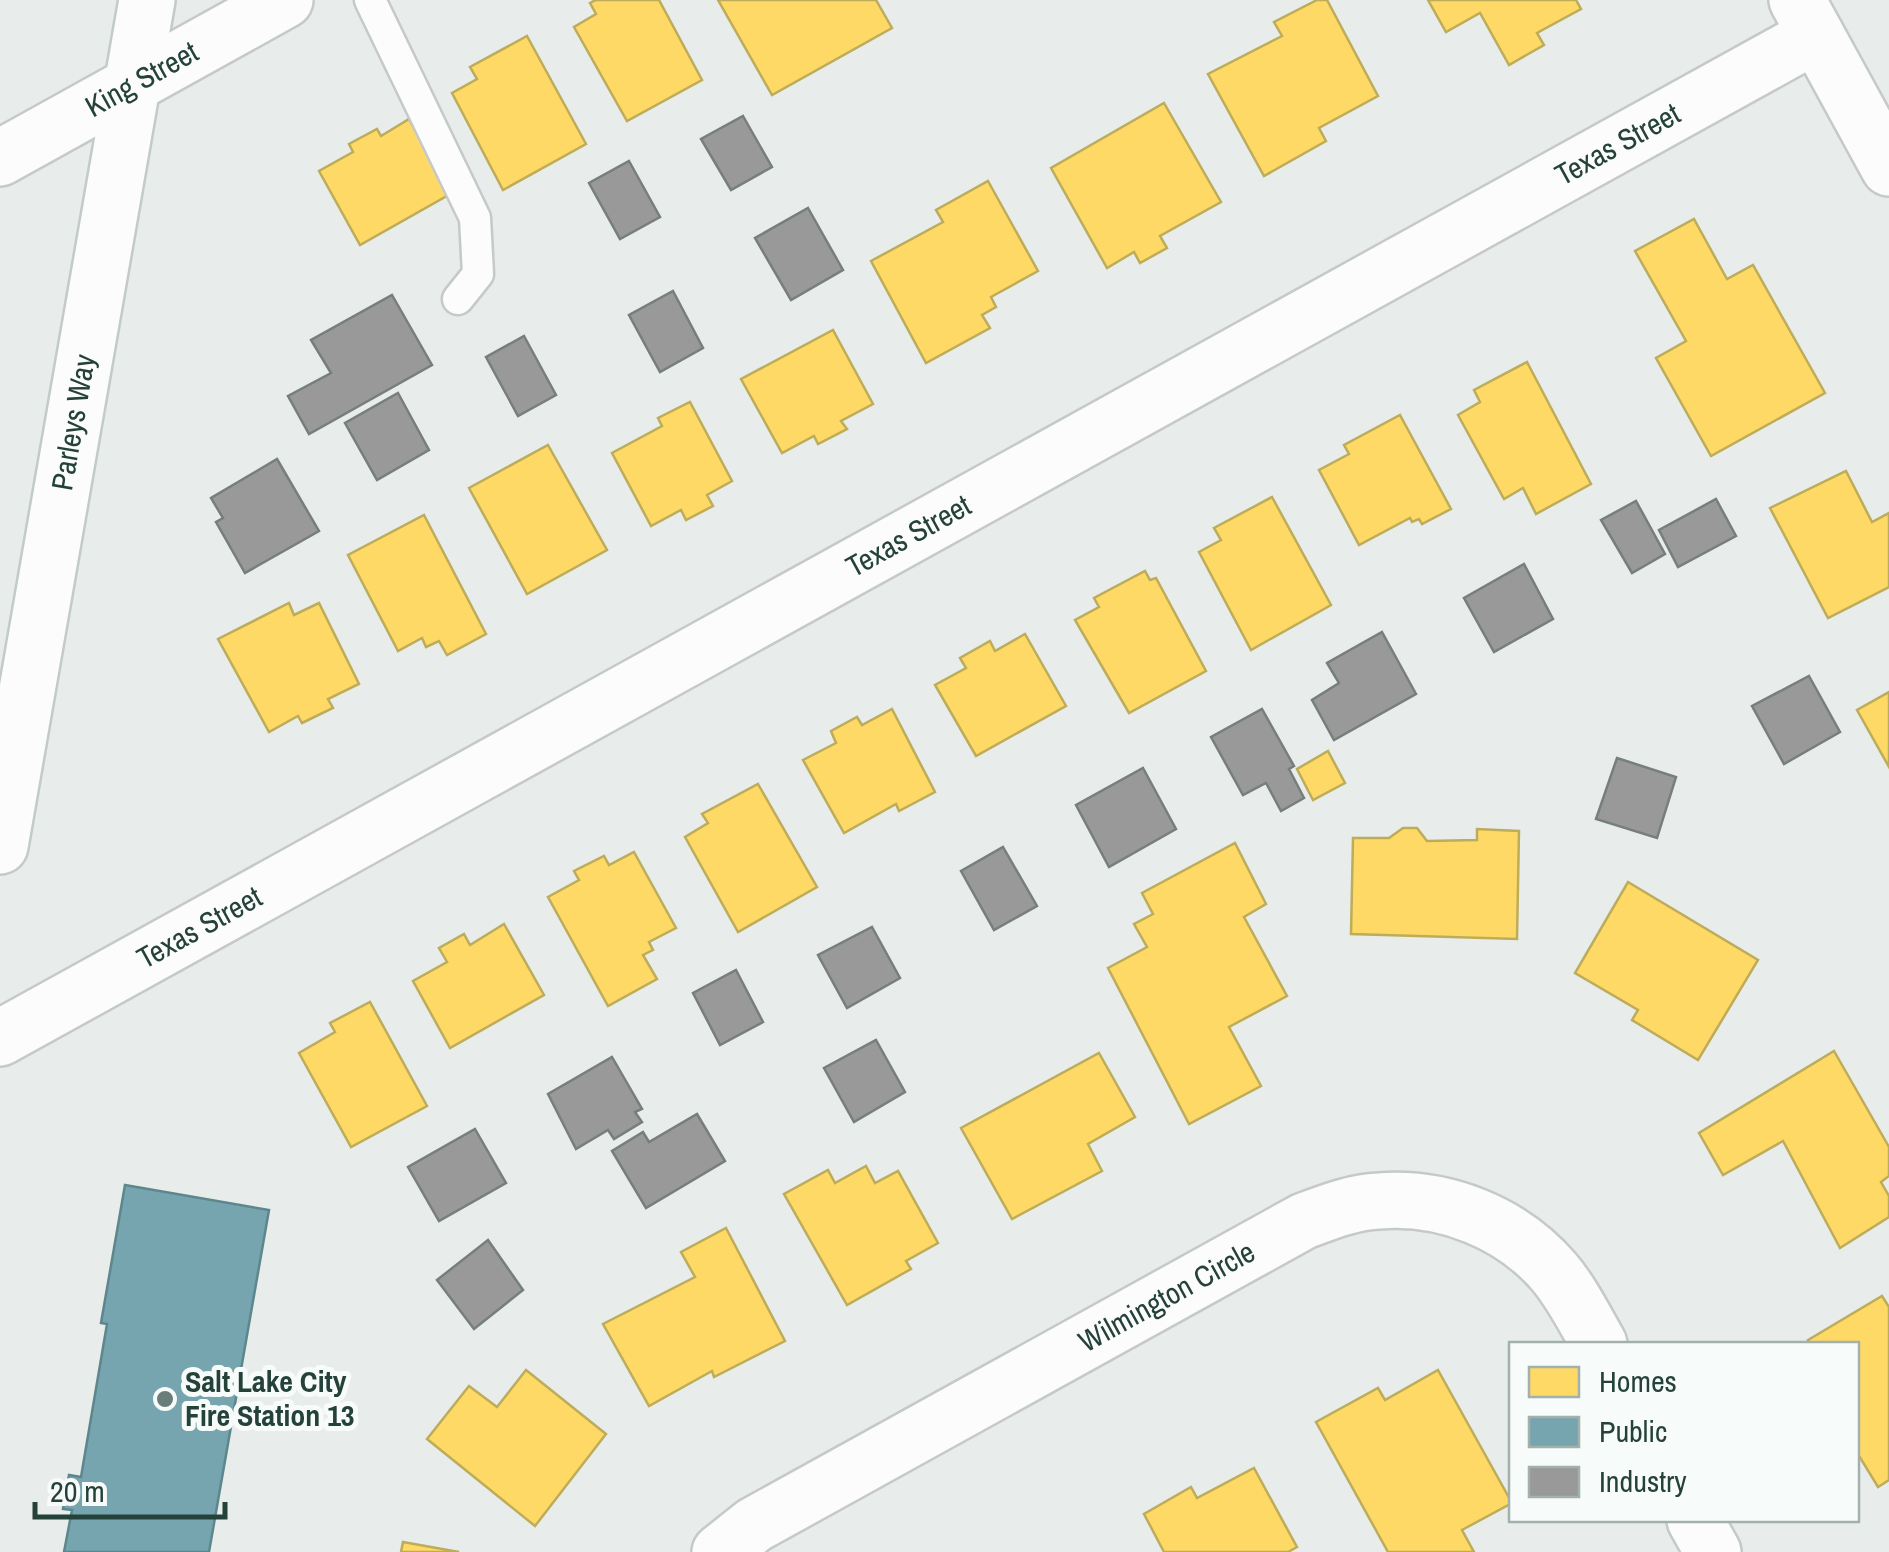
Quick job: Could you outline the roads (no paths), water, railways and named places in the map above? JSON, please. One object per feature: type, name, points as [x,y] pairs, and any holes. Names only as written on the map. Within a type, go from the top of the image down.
[{"type":"street","name":"Parleys Way","points":[[0,846],[147,0]]},
{"type":"street","name":"King Street","points":[[0,158],[284,0]]},
{"type":"street","points":[[1806,17],[1889,168]]},
{"type":"street","name":"Texas Street","points":[[0,1038],[1806,17]]},
{"type":"street","name":"Wilmington Circle","points":[[720,1552],[754,1525],[1304,1221],[1340,1208],[1378,1201],[1416,1201],[1454,1208],[1492,1223],[1525,1244],[1554,1272],[1598,1342]]},
{"type":"street","points":[[1696,1522],[1713,1552]]},
{"type":"lane","points":[[370,0],[475,218],[478,274],[458,299]]},
{"type":"place","name":"Salt Lake City Fire Station 13","points":[[165,1399]]}]
